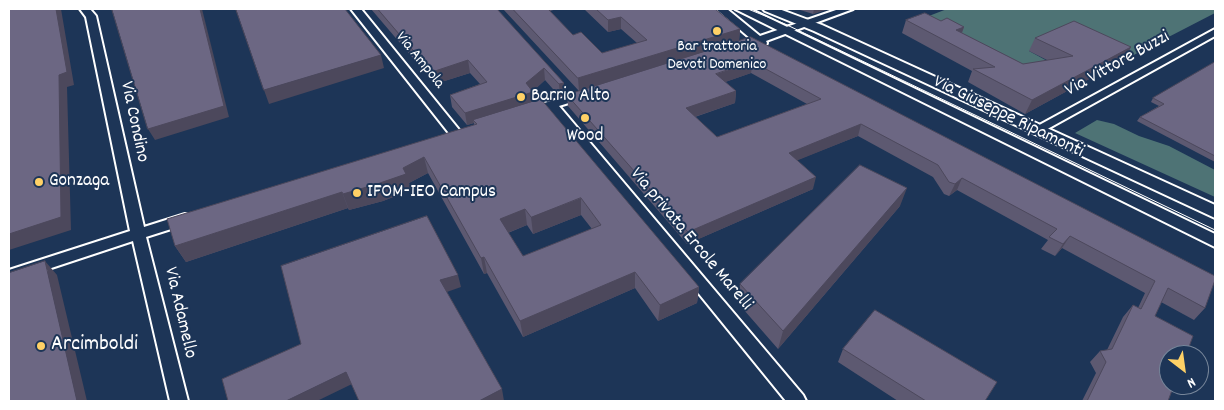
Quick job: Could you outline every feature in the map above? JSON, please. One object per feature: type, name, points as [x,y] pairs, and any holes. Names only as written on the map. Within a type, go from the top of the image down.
[{"type":"street","name":"Via Ampola","points":[[356,9],[460,133],[440,140]]},
{"type":"street","points":[[721,9],[768,48]]},
{"type":"street","name":"Via Giuseppe Ripamonti","points":[[741,9],[1215,241]]},
{"type":"street","name":"Via Giuseppe Ripamonti","points":[[769,9],[807,23],[1215,212]]},
{"type":"street","points":[[727,50],[848,9]]},
{"type":"street","name":"Via Condino","points":[[89,11],[140,235]]},
{"type":"street","name":"Via Vittore Buzzi","points":[[1038,129],[1215,32]]},
{"type":"street","points":[[517,116],[552,105],[572,94],[594,92]]},
{"type":"street","name":"Via privata Ercole Marelli","points":[[552,105],[798,401]]},
{"type":"street","points":[[9,276],[196,216]]},
{"type":"street","name":"Via Adamello","points":[[140,235],[179,401]]},
{"type":"green space","points":[[947,9],[1215,9],[1215,13],[1124,60],[1067,33],[1029,51],[1051,63],[1027,74],[921,19]]},
{"type":"green space","points":[[1097,120],[1114,124],[1139,136],[1169,146],[1215,170],[1215,197],[1075,133]]},
{"type":"building","points":[[9,9],[56,9],[67,72],[59,75],[61,217],[9,234]]},
{"type":"building","points":[[112,9],[200,9],[224,106],[148,129]]},
{"type":"building","points":[[236,9],[345,9],[381,55],[264,90]]},
{"type":"building","points":[[378,9],[497,9],[564,83],[559,84],[544,68],[526,83],[533,92],[465,113],[450,95],[487,82],[468,60],[432,72]]},
{"type":"building","points":[[513,9],[548,9],[573,35],[581,32],[602,53],[647,40],[621,17],[608,20],[596,9],[715,9],[740,29],[578,78]]},
{"type":"building","points":[[925,13],[941,21],[947,18],[964,27],[956,30],[1023,64],[1073,56],[1035,38],[1074,21],[1131,47],[1032,100],[973,69],[995,67],[906,20]]},
{"type":"building","points":[[751,37],[1215,276],[1215,280],[1205,308],[1168,288],[1155,316],[1193,336],[1190,345],[1159,345],[1159,395],[1170,395],[1168,401],[1087,401],[1106,362],[1100,351],[1112,349],[1133,305],[1141,309],[1155,281],[1070,236],[1063,244],[1049,237],[1057,229],[962,178],[955,184],[949,182],[938,165],[861,124],[789,153],[816,177],[688,232],[567,95]],"holes":[[[753,62],[821,99],[717,137],[686,108],[736,91],[716,74]]]},
{"type":"building","points":[[1215,62],[1215,156],[1140,117],[1164,104],[1153,98]]},
{"type":"building","points":[[541,99],[699,287],[660,305],[635,272],[520,321],[484,257],[481,258],[424,157],[403,168],[406,174],[343,194],[342,192],[175,246],[167,219],[477,124],[473,120]],"holes":[[[581,198],[601,225],[523,256],[500,219],[525,209],[531,217]]]},
{"type":"building","points":[[860,165],[907,188],[783,331],[740,284]]},
{"type":"building","points":[[427,216],[458,275],[440,280],[502,389],[479,401],[359,401],[346,372],[286,401],[228,401],[222,379],[301,344],[281,266]]},
{"type":"building","name":"Arcimboldi","points":[[45,261],[77,401],[9,401],[9,273]]},
{"type":"building","points":[[875,310],[997,382],[985,401],[926,401],[843,349]]},
{"type":"tram line","points":[[748,9],[785,24],[1215,230]]},
{"type":"place","name":"Bar trattoria Devoti Domenico","points":[[717,31]]},
{"type":"place","name":"Barrio Alto","points":[[521,97]]},
{"type":"place","name":"Wood","points":[[585,118]]},
{"type":"place","name":"Gonzaga","points":[[39,182]]},
{"type":"place","name":"IFOM-IEO Campus","points":[[357,193]]},
{"type":"place","name":"Arcimboldi","points":[[41,346]]}]
